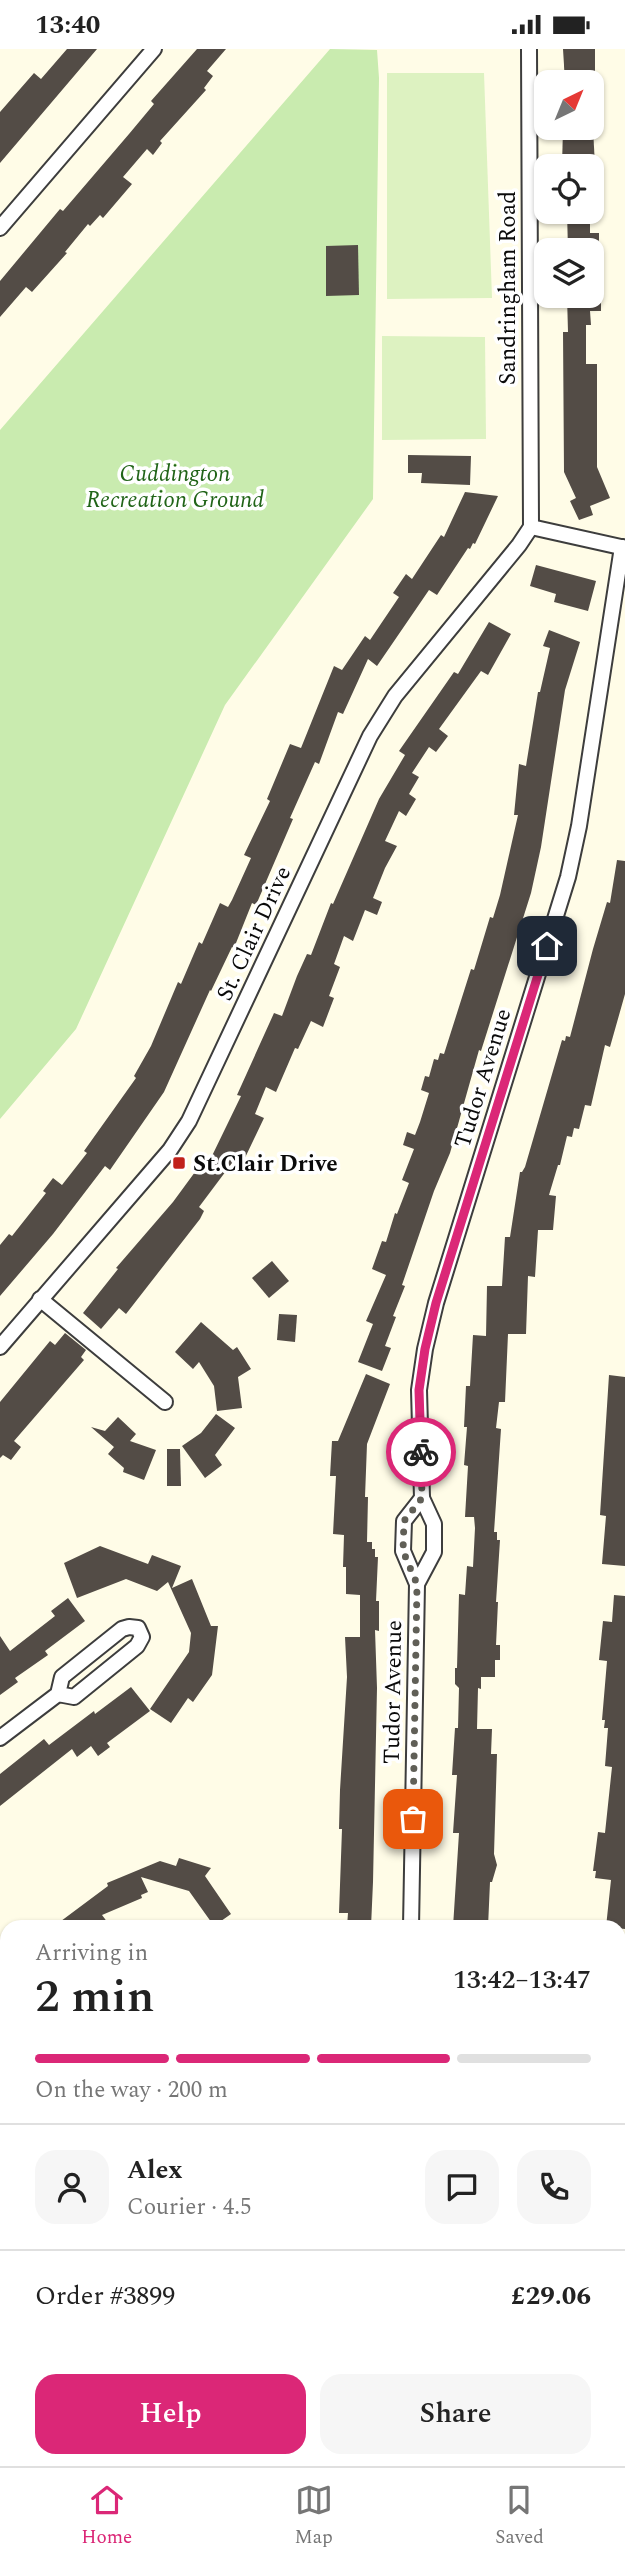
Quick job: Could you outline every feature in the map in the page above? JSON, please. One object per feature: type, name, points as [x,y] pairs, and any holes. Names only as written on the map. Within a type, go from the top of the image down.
[{"type":"street","points":[[0,228],[154,49]]},
{"type":"street","name":"Sandringham Road","points":[[529,49],[531,527]]},
{"type":"street","points":[[531,527],[624,547]]},
{"type":"street","name":"St. Clair Drive","points":[[0,1347],[170,1150],[189,1121],[370,736],[395,696],[531,527]]},
{"type":"street","name":"Tudor Avenue","points":[[417,1584],[435,1552],[434,1524],[422,1498],[419,1390],[425,1349],[436,1303],[568,877],[624,547]]},
{"type":"street","points":[[40,1299],[165,1402]]},
{"type":"street","name":"Tudor Avenue","points":[[411,1920],[417,1584],[403,1551],[404,1521],[422,1498]]},
{"type":"street","points":[[0,1738],[58,1694],[62,1677],[122,1629],[138,1628],[142,1637],[137,1646],[74,1696],[58,1694]]},
{"type":"green space","name":"Cuddington Recreation Ground","points":[[330,49],[377,50],[379,78],[373,499],[225,705],[76,1029],[0,1119],[0,430]]},
{"type":"green space","points":[[387,73],[484,73],[492,298],[387,299]]},
{"type":"green space","points":[[382,336],[485,337],[486,439],[382,440]]},
{"type":"building","points":[[67,49],[97,49],[0,163],[0,112],[34,73],[41,79]]},
{"type":"building","points":[[197,49],[226,49],[207,71],[213,76],[204,88],[206,90],[160,141],[162,143],[153,155],[147,149],[123,177],[132,184],[103,218],[100,215],[90,226],[88,224],[65,252],[67,253],[32,292],[26,287],[0,317],[0,281],[60,209],[63,211],[129,134],[154,104],[151,101]]},
{"type":"building","points":[[563,49],[595,49],[595,70],[564,70]]},
{"type":"building","points":[[563,140],[594,140],[594,154],[562,154]]},
{"type":"building","points":[[567,224],[590,224],[590,233],[599,233],[599,238],[568,238]]},
{"type":"building","points":[[358,245],[359,295],[326,296],[326,246]]},
{"type":"building","points":[[567,308],[601,308],[601,311],[590,311],[591,325],[586,325],[586,364],[597,364],[597,467],[610,498],[590,506],[593,515],[579,520],[570,501],[576,498],[564,472],[563,332],[568,332]]},
{"type":"building","points":[[408,455],[471,456],[470,485],[421,483],[422,473],[408,473]]},
{"type":"building","points":[[465,492],[498,496],[475,544],[468,548],[437,595],[429,590],[377,666],[368,659],[343,714],[338,712],[319,764],[315,762],[256,905],[252,903],[234,948],[232,947],[210,990],[164,1092],[110,1170],[105,1166],[53,1234],[0,1296],[0,1245],[9,1234],[12,1236],[46,1193],[43,1191],[53,1178],[62,1185],[87,1153],[84,1151],[136,1078],[134,1076],[151,1046],[178,982],[181,984],[220,903],[228,907],[232,900],[251,858],[244,855],[270,801],[267,799],[290,744],[301,748],[334,666],[342,670],[365,636],[370,640],[399,597],[393,593],[406,574],[412,579],[441,535],[444,537]]},
{"type":"building","points":[[536,565],[596,581],[588,611],[554,602],[556,594],[530,586]]},
{"type":"building","points":[[489,622],[511,634],[488,675],[481,671],[439,729],[448,736],[436,752],[429,747],[412,773],[419,777],[409,794],[416,799],[406,816],[399,811],[385,841],[397,846],[373,898],[382,902],[377,915],[365,910],[353,941],[344,936],[334,964],[340,967],[329,996],[334,998],[323,1027],[311,1021],[298,1049],[295,1048],[276,1092],[266,1087],[255,1114],[264,1118],[243,1162],[235,1159],[199,1207],[204,1211],[200,1219],[126,1314],[119,1308],[101,1329],[83,1313],[206,1157],[210,1160],[241,1096],[237,1095],[274,1013],[282,1016],[297,976],[307,954],[311,955],[331,903],[333,904],[379,799],[405,755],[399,751],[454,672],[458,674]]},
{"type":"building","points":[[549,630],[580,642],[565,690],[541,847],[531,893],[481,1051],[479,1050],[450,1153],[402,1285],[405,1286],[385,1346],[391,1348],[382,1371],[358,1362],[373,1324],[366,1321],[386,1275],[372,1269],[382,1241],[386,1242],[395,1213],[397,1214],[409,1183],[402,1180],[414,1149],[403,1145],[407,1132],[415,1135],[420,1122],[429,1093],[421,1090],[425,1076],[429,1077],[434,1059],[438,1060],[440,1053],[444,1054],[471,969],[474,970],[490,917],[493,918],[500,895],[518,815],[514,815],[519,764],[526,766],[538,692],[550,648],[543,646]]},
{"type":"building","points":[[617,860],[625,861],[625,994],[610,1047],[605,1045],[591,1106],[585,1105],[579,1129],[574,1128],[572,1137],[567,1136],[558,1165],[549,1195],[556,1196],[553,1230],[538,1230],[535,1277],[528,1276],[526,1334],[508,1334],[505,1402],[499,1402],[496,1428],[501,1429],[494,1532],[497,1532],[497,1540],[500,1540],[496,1645],[500,1645],[500,1660],[495,1660],[495,1677],[481,1677],[481,1689],[478,1688],[477,1729],[492,1729],[491,1754],[497,1754],[494,1854],[497,1865],[490,1882],[488,1920],[453,1920],[459,1833],[453,1833],[457,1775],[452,1775],[455,1728],[458,1728],[459,1688],[455,1684],[455,1668],[459,1594],[465,1595],[467,1566],[473,1567],[475,1528],[474,1517],[465,1517],[468,1466],[464,1465],[466,1386],[470,1386],[473,1335],[486,1336],[487,1286],[502,1286],[505,1237],[510,1237],[520,1172],[525,1167],[562,1040],[565,1041],[566,1036],[570,1037],[607,902],[610,903]]},
{"type":"building","points":[[272,1261],[289,1281],[269,1298],[252,1278]]},
{"type":"building","points":[[279,1314],[297,1315],[295,1342],[277,1340]]},
{"type":"building","points":[[201,1322],[233,1350],[237,1347],[251,1369],[238,1377],[242,1408],[217,1411],[214,1386],[199,1362],[193,1369],[175,1352]]},
{"type":"building","points":[[65,1333],[86,1350],[81,1357],[84,1360],[14,1441],[21,1447],[11,1460],[3,1455],[0,1458],[0,1402],[50,1341],[55,1345]]},
{"type":"building","points":[[366,1374],[390,1384],[367,1444],[365,1497],[368,1497],[367,1542],[372,1542],[375,1557],[378,1557],[376,1601],[379,1601],[379,1631],[375,1630],[377,1688],[371,1920],[348,1920],[348,1913],[339,1913],[342,1829],[339,1829],[340,1790],[347,1677],[345,1637],[360,1637],[360,1595],[346,1594],[344,1535],[333,1534],[336,1476],[330,1476],[332,1441],[338,1441]]},
{"type":"building","points":[[609,1375],[625,1377],[625,1566],[602,1564],[606,1516],[600,1515]]},
{"type":"building","points":[[216,1414],[235,1428],[215,1455],[222,1465],[205,1478],[182,1446],[201,1433]]},
{"type":"building","points":[[118,1417],[136,1434],[130,1441],[156,1450],[144,1480],[123,1472],[124,1468],[108,1454],[114,1447],[91,1427],[105,1431]]},
{"type":"building","points":[[167,1449],[180,1449],[181,1486],[167,1486]]},
{"type":"building","points":[[100,1546],[148,1564],[152,1555],[181,1566],[172,1588],[192,1579],[211,1626],[218,1626],[212,1675],[193,1702],[188,1698],[171,1723],[150,1709],[189,1652],[191,1633],[168,1582],[157,1591],[126,1579],[77,1598],[64,1563]]},
{"type":"building","points":[[614,1595],[625,1596],[625,1920],[607,1920],[611,1880],[595,1878],[596,1871],[593,1871],[598,1832],[605,1833],[612,1767],[605,1766],[608,1728],[604,1728],[605,1720],[602,1720],[607,1661],[599,1660],[603,1621],[612,1622]]},
{"type":"building","points":[[68,1598],[85,1621],[45,1651],[48,1655],[15,1678],[18,1682],[0,1695],[0,1636],[10,1651],[55,1616],[51,1611]]},
{"type":"building","points":[[131,1687],[150,1711],[107,1743],[110,1747],[98,1756],[91,1746],[77,1757],[72,1749],[0,1806],[0,1774],[44,1739],[49,1745]]},
{"type":"building","points":[[179,1858],[211,1868],[205,1876],[231,1914],[222,1920],[210,1920],[189,1891],[141,1877],[148,1892],[141,1895],[142,1898],[102,1915],[106,1920],[62,1920],[108,1886],[107,1883],[160,1861],[176,1866]]},
{"type":"way so far","points":[[413,1819],[417,1584],[403,1551],[404,1521],[422,1498],[421,1452]]},
{"type":"place","name":"St.Clair Drive","points":[[179,1163]]},
{"type":"route","points":[[421,1452],[419,1390],[436,1303],[547,946]]}]
